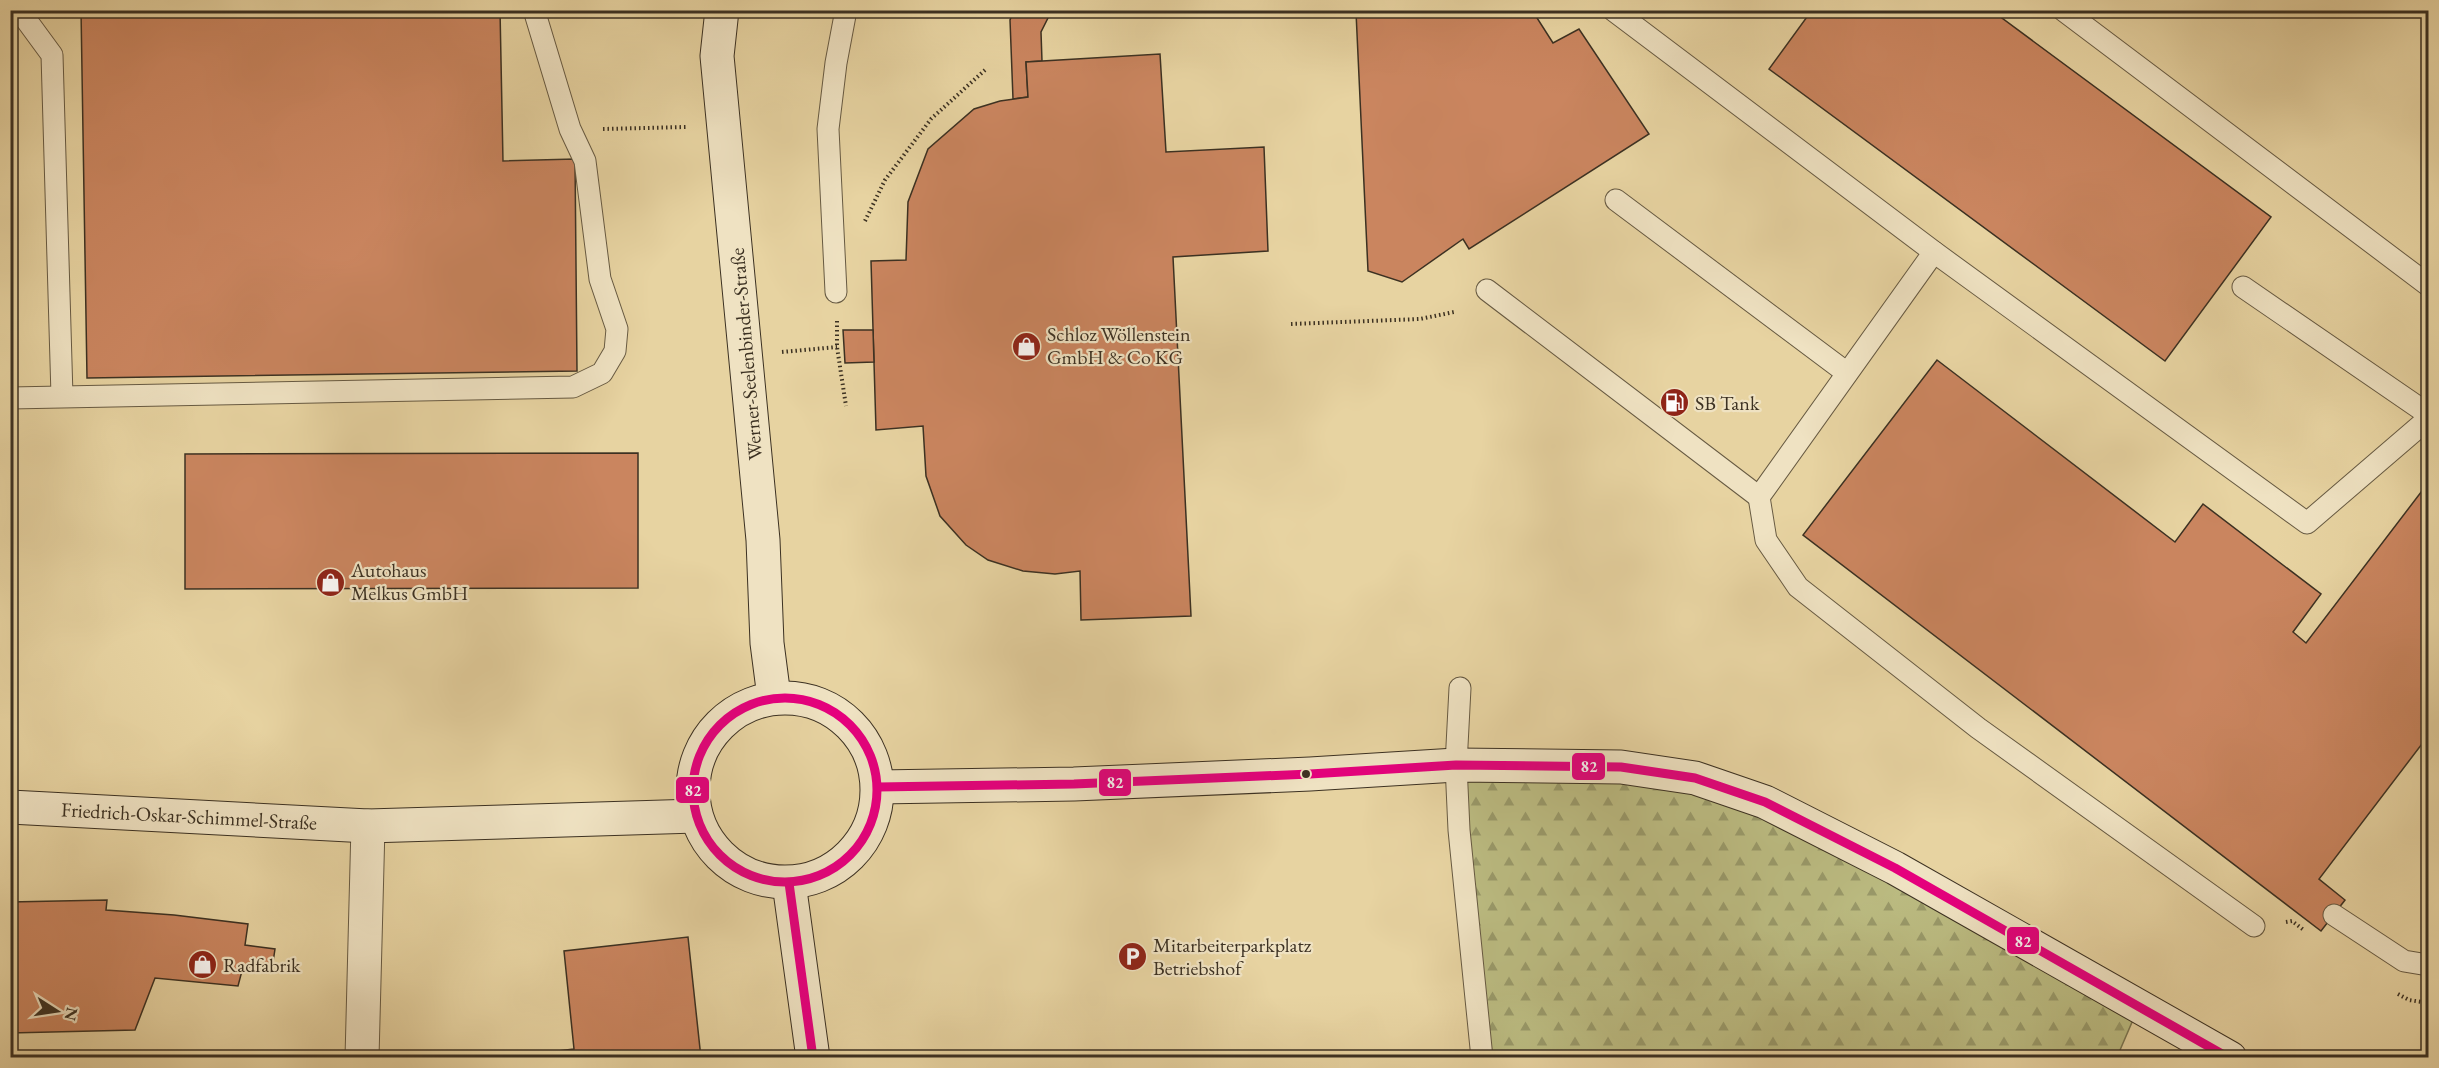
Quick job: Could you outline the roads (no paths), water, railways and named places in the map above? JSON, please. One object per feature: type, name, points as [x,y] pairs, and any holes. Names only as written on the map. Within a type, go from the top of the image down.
[{"type":"main road","name":"Werner-Seelenbinder-Straße","points":[[722,10],[717,56],[764,540],[767,643],[774,697]]},
{"type":"main road","points":[[774,697],[804,698],[833,709],[857,730],[872,756],[878,787],[874,815],[862,842],[834,868],[817,877],[789,883],[758,879],[731,865],[709,844],[696,816],[692,784],[699,753],[717,726],[743,706],[774,697]]},
{"type":"main road","points":[[878,787],[1074,784],[1456,765],[1621,767],[1695,778],[1765,802],[1895,868],[2230,1058]]},
{"type":"main road","name":"Friedrich-Oskar-Schimmel-Straße","points":[[10,807],[368,826],[696,816]]},
{"type":"main road","points":[[362,1058],[368,826]]},
{"type":"main road","points":[[789,883],[813,1058]]},
{"type":"lane","points":[[19,10],[52,56],[62,396]]},
{"type":"lane","points":[[10,398],[573,387],[602,373],[615,351],[616,329],[600,279],[585,161],[570,129],[534,10]]},
{"type":"lane","points":[[836,291],[828,129],[836,63],[846,10]]},
{"type":"lane","points":[[1613,10],[1934,252],[2307,523],[2428,419]]},
{"type":"lane","points":[[2063,10],[2428,285]]},
{"type":"lane","points":[[1617,200],[1847,373]]},
{"type":"lane","points":[[1759,497],[1934,252]]},
{"type":"lane","points":[[2243,287],[2428,414]]},
{"type":"lane","points":[[1487,290],[1759,497],[1766,540],[1798,587],[1978,729],[2254,926]]},
{"type":"lane","points":[[1460,688],[1456,765],[1459,830],[1482,1058]]},
{"type":"lane","points":[[2334,915],[2404,961],[2428,965]]},
{"type":"place","name":"Schloz Wöllenstein GmbH & Co KG","points":[[1026,346]]},
{"type":"place","name":"SB Tank","points":[[1674,403]]},
{"type":"place","name":"Autohaus Melkus GmbH","points":[[330,582]]},
{"type":"place","name":"Mitarbeiterparkplatz Betriebshof","points":[[1132,956]]},
{"type":"place","name":"Radfabrik","points":[[202,965]]}]
